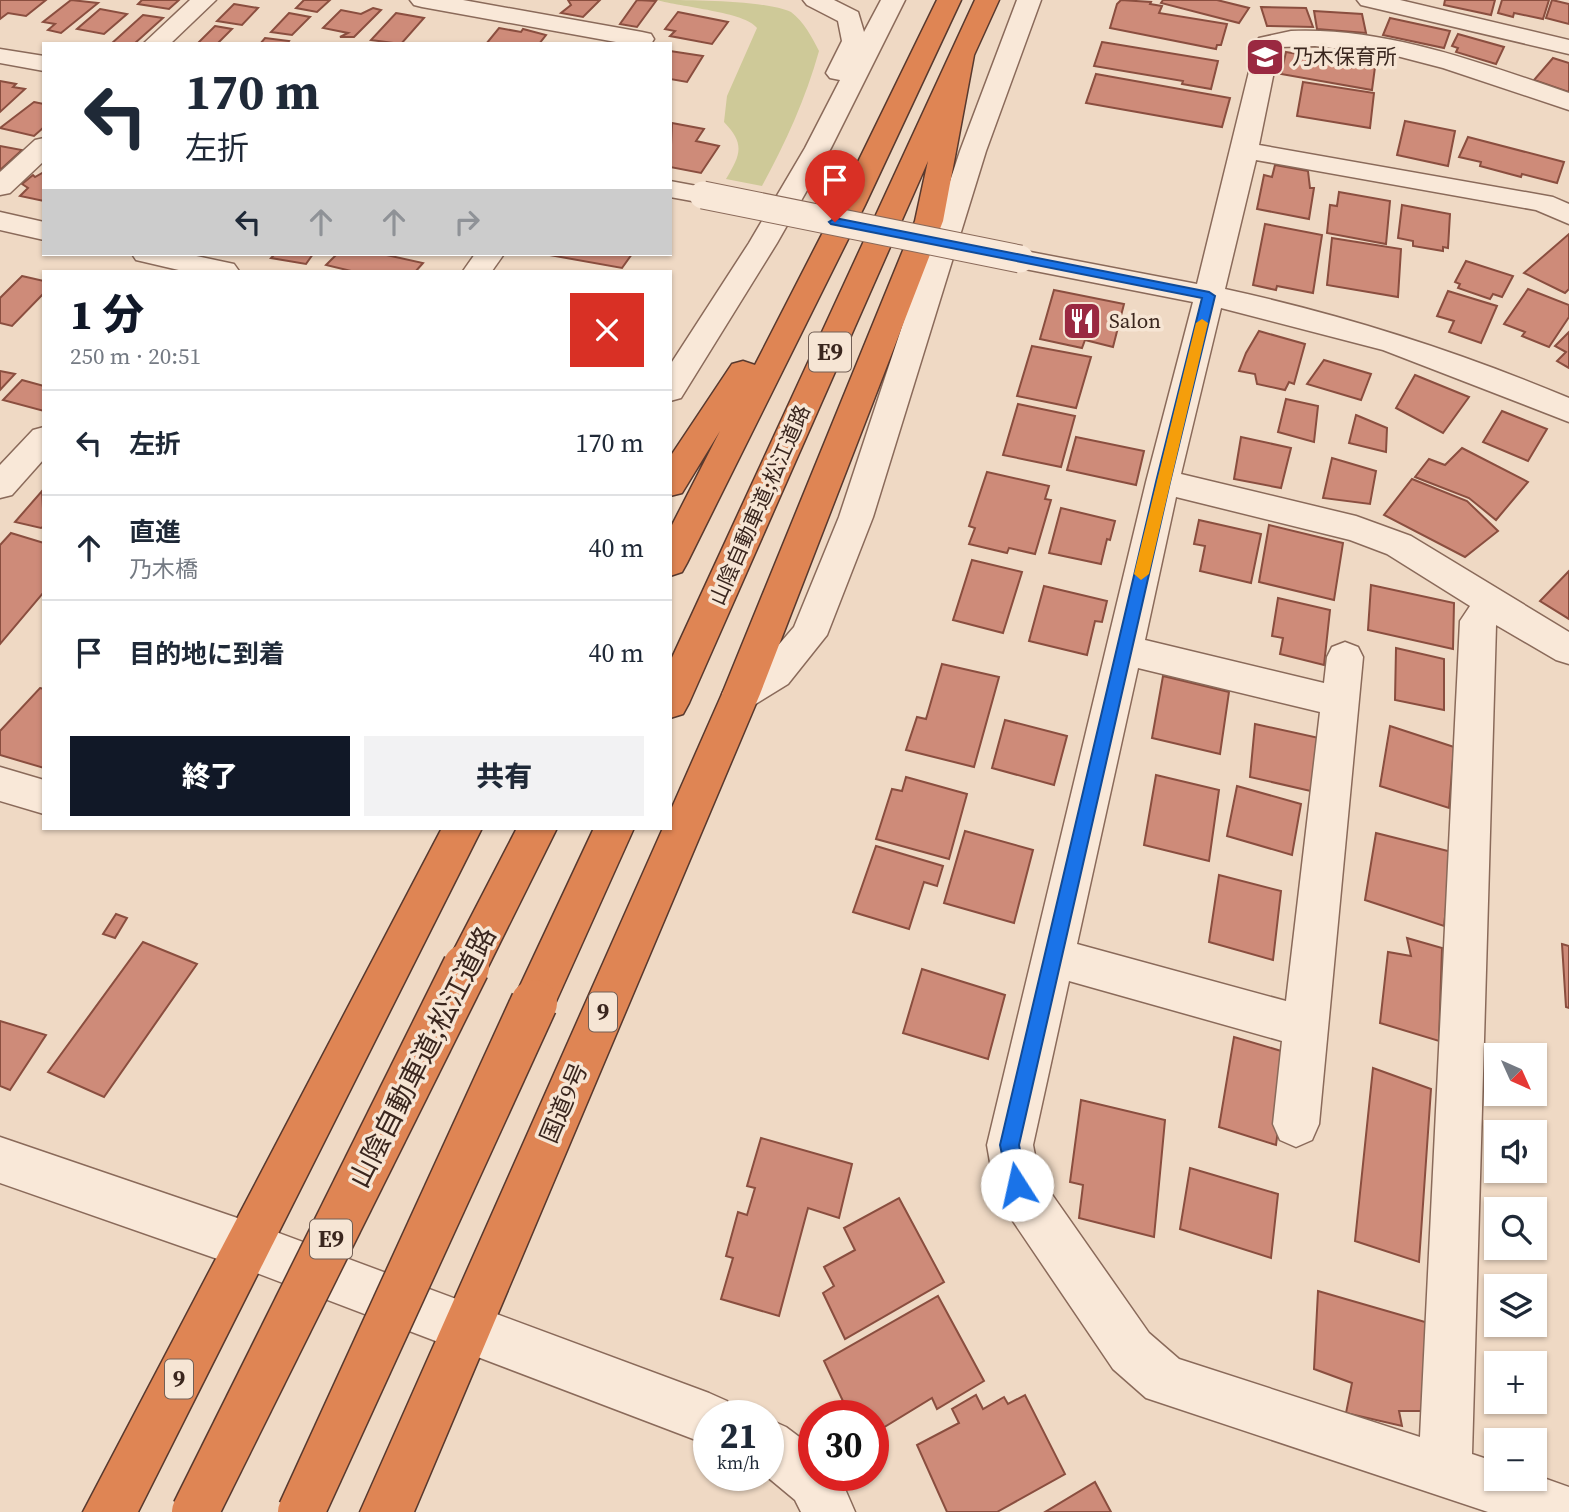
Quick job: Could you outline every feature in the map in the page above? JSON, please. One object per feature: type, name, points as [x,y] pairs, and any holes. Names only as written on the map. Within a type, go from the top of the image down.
[{"type":"highway","name":"山陰自動車道;松江道路","points":[[672,559],[851,205],[949,0]]},
{"type":"highway","name":"山陰自動車道;松江道路","points":[[672,699],[987,0]]},
{"type":"highway","name":"国道9号","points":[[387,1512],[741,694],[929,221],[963,57]]},
{"type":"highway","points":[[672,481],[851,205]]},
{"type":"highway","name":"9","points":[[110,1512],[462,830]]},
{"type":"highway","name":"山陰自動車道;松江道路","points":[[195,1512],[536,830]]},
{"type":"highway","points":[[301,1512],[613,830]]},
{"type":"street","points":[[157,42],[204,0]]},
{"type":"street","points":[[422,0],[642,39],[640,42]]},
{"type":"street","points":[[815,0],[849,17],[854,41],[825,104],[817,148]]},
{"type":"street","points":[[672,387],[762,243],[817,148],[893,0]]},
{"type":"street","points":[[741,694],[775,674],[809,635],[856,517],[973,151],[1029,0]]},
{"type":"street","points":[[1369,0],[1411,4],[1569,47]]},
{"type":"street","points":[[1564,1512],[1164,1380],[1131,1351],[1017,1185],[1010,1145],[1163,482],[1245,150],[1268,43],[1287,37],[1366,42],[1433,56],[1569,103]]},
{"type":"street","points":[[0,56],[42,64]]},
{"type":"street","points":[[0,187],[42,148]]},
{"type":"street","points":[[1245,150],[1543,203],[1569,215]]},
{"type":"street","points":[[672,189],[1209,296],[1335,325],[1450,361],[1569,411]]},
{"type":"street","points":[[0,221],[42,231]]},
{"type":"street","points":[[154,256],[206,269]]},
{"type":"street","points":[[478,270],[488,256]]},
{"type":"street","points":[[0,486],[42,440]]},
{"type":"street","points":[[1163,482],[1356,529],[1389,541],[1569,650]]},
{"type":"street","points":[[1445,1471],[1478,621],[1493,603]]},
{"type":"street","points":[[1124,650],[1340,702]]},
{"type":"street","points":[[1296,1125],[1345,657]]},
{"type":"street","points":[[0,784],[42,796]]},
{"type":"street","points":[[1054,957],[1305,1027]]},
{"type":"street","points":[[0,1160],[249,1246],[693,1413]]},
{"type":"street","points":[[784,1458],[814,1481],[828,1512]]},
{"type":"shaded area","points":[[657,0],[726,2],[779,8],[796,16],[814,40],[819,51],[808,86],[787,137],[762,186],[726,179],[735,163],[738,143],[724,122],[727,96],[757,28],[750,22],[727,14]]},
{"type":"building","points":[[0,0],[46,0],[26,16],[8,13],[0,19]]},
{"type":"building","points":[[71,0],[98,3],[61,33],[48,30],[55,24],[43,22]]},
{"type":"building","points":[[142,0],[179,0],[169,9],[138,4]]},
{"type":"building","points":[[304,0],[330,0],[317,12],[296,8]]},
{"type":"building","points":[[568,0],[600,0],[583,17],[561,13],[571,5]]},
{"type":"building","points":[[637,0],[656,1],[637,27],[620,24]]},
{"type":"building","points":[[1121,0],[1151,2],[1150,4],[1162,6],[1159,13],[1227,24],[1221,45],[1217,45],[1216,49],[1110,28],[1117,4]]},
{"type":"building","points":[[1163,0],[1217,0],[1249,8],[1239,23],[1161,3]]},
{"type":"building","points":[[1445,0],[1495,0],[1491,15],[1444,5]]},
{"type":"building","points":[[1502,0],[1549,0],[1543,19],[1514,13],[1513,17],[1498,13]]},
{"type":"building","points":[[1552,0],[1569,4],[1569,24],[1546,18]]},
{"type":"building","points":[[234,4],[258,8],[242,25],[217,21]]},
{"type":"building","points":[[1261,7],[1306,8],[1313,27],[1267,26]]},
{"type":"building","points":[[373,8],[381,10],[354,37],[340,37],[348,33],[323,28],[341,10],[361,14]]},
{"type":"building","points":[[100,9],[127,14],[104,34],[77,29]]},
{"type":"building","points":[[1314,11],[1362,14],[1366,33],[1317,29]]},
{"type":"building","points":[[678,12],[728,22],[712,44],[670,36],[675,31],[665,29]]},
{"type":"building","points":[[289,13],[310,17],[292,35],[271,32]]},
{"type":"building","points":[[396,13],[424,18],[403,42],[371,40]]},
{"type":"building","points":[[143,15],[163,18],[136,42],[113,42]]},
{"type":"building","points":[[1390,18],[1450,31],[1444,48],[1383,35]]},
{"type":"building","points":[[215,26],[232,29],[219,42],[199,42]]},
{"type":"building","points":[[499,28],[521,32],[523,29],[546,35],[541,42],[488,42]]},
{"type":"building","points":[[1458,34],[1504,47],[1496,64],[1456,52],[1458,48],[1452,46]]},
{"type":"building","points":[[265,38],[289,41],[288,42],[262,42]]},
{"type":"building","points":[[1102,42],[1218,61],[1211,89],[1182,84],[1183,81],[1094,66]]},
{"type":"building","points":[[672,51],[703,56],[687,82],[672,79]]},
{"type":"building","points":[[1286,52],[1375,67],[1372,90],[1281,74]]},
{"type":"building","points":[[1553,58],[1569,63],[1569,92],[1534,80]]},
{"type":"building","points":[[1096,74],[1230,98],[1222,127],[1086,103]]},
{"type":"building","points":[[0,81],[25,89],[0,112]]},
{"type":"building","points":[[1303,82],[1374,93],[1370,128],[1297,116]]},
{"type":"building","points":[[34,102],[42,104],[42,129],[34,136],[0,128]]},
{"type":"building","points":[[1405,121],[1455,131],[1448,166],[1397,155]]},
{"type":"building","points":[[672,123],[704,129],[696,141],[719,146],[701,173],[672,167]]},
{"type":"building","points":[[1468,137],[1564,162],[1557,183],[1522,174],[1521,177],[1480,166],[1481,162],[1459,157]]},
{"type":"building","points":[[0,146],[22,150],[0,170]]},
{"type":"building","points":[[1275,165],[1308,171],[1310,188],[1314,188],[1309,219],[1257,209],[1264,175],[1272,177]]},
{"type":"building","points":[[42,173],[42,201],[20,196],[28,188],[22,184],[33,175],[35,177]]},
{"type":"building","points":[[1339,192],[1390,201],[1386,244],[1327,233],[1330,205],[1337,206]]},
{"type":"building","points":[[1402,205],[1450,214],[1448,248],[1443,247],[1443,251],[1413,246],[1413,241],[1398,238]]},
{"type":"building","points":[[1265,224],[1322,235],[1313,293],[1277,286],[1276,290],[1253,285]]},
{"type":"building","points":[[1569,234],[1569,289],[1565,293],[1524,273]]},
{"type":"building","points":[[1332,238],[1401,249],[1398,297],[1327,285]]},
{"type":"building","points":[[273,256],[312,256],[306,264],[271,258]]},
{"type":"building","points":[[335,256],[391,256],[423,263],[417,270],[347,270],[326,265]]},
{"type":"building","points":[[555,256],[631,256],[622,268]]},
{"type":"building","points":[[1466,261],[1513,276],[1502,297],[1493,294],[1490,299],[1458,288],[1460,284],[1455,282]]},
{"type":"building","points":[[22,276],[42,281],[42,295],[12,326],[0,323],[0,298]]},
{"type":"building","points":[[1528,289],[1569,305],[1569,317],[1549,347],[1522,336],[1525,332],[1504,324]]},
{"type":"building","name":"Salon","points":[[1054,290],[1124,304],[1113,347],[1085,340],[1082,348],[1040,339]]},
{"type":"building","points":[[1448,291],[1497,306],[1481,343],[1449,332],[1454,321],[1437,316]]},
{"type":"building","points":[[1259,331],[1305,344],[1294,384],[1289,382],[1285,390],[1257,384],[1255,374],[1239,371]]},
{"type":"building","points":[[1569,332],[1569,368],[1557,361],[1566,352],[1555,346]]},
{"type":"building","points":[[1032,346],[1091,357],[1076,408],[1017,396]]},
{"type":"building","points":[[1324,360],[1371,374],[1361,400],[1307,384]]},
{"type":"building","points":[[0,371],[15,374],[0,390]]},
{"type":"building","points":[[1415,375],[1469,397],[1443,433],[1396,408]]},
{"type":"building","points":[[22,380],[42,385],[42,410],[3,400]]},
{"type":"building","points":[[1286,399],[1318,406],[1314,442],[1278,432]]},
{"type":"building","points":[[1018,404],[1075,416],[1061,467],[1003,455]]},
{"type":"building","points":[[1502,411],[1547,429],[1528,461],[1483,442]]},
{"type":"building","points":[[1356,415],[1387,428],[1386,452],[1349,443]]},
{"type":"building","points":[[1076,437],[1144,451],[1136,485],[1067,470]]},
{"type":"building","points":[[1241,437],[1291,448],[1281,488],[1234,479]]},
{"type":"building","points":[[1462,448],[1528,482],[1496,520],[1469,498],[1415,477],[1429,459],[1445,465]]},
{"type":"building","points":[[1332,458],[1376,471],[1370,504],[1323,498]]},
{"type":"building","points":[[987,472],[1049,486],[1045,499],[1051,500],[1035,554],[1009,548],[1007,553],[969,544],[975,528],[969,526]]},
{"type":"building","points":[[1412,479],[1467,501],[1498,531],[1465,557],[1384,515]]},
{"type":"building","points":[[42,491],[42,527],[15,522]]},
{"type":"building","points":[[1061,508],[1115,521],[1101,564],[1049,553]]},
{"type":"building","points":[[1199,520],[1261,534],[1251,583],[1200,571],[1205,546],[1194,544]]},
{"type":"building","points":[[1269,525],[1343,543],[1334,600],[1259,582]]},
{"type":"building","points":[[11,533],[42,542],[42,594],[0,644],[0,545]]},
{"type":"building","points":[[972,560],[1022,572],[1003,633],[953,620]]},
{"type":"building","points":[[1569,571],[1569,619],[1540,601]]},
{"type":"building","points":[[1371,585],[1454,603],[1453,649],[1368,630]]},
{"type":"building","points":[[1044,586],[1107,601],[1102,622],[1095,621],[1087,655],[1029,641]]},
{"type":"building","points":[[1278,598],[1330,610],[1324,665],[1280,654],[1283,638],[1272,636]]},
{"type":"building","points":[[1396,648],[1444,659],[1444,710],[1395,700]]},
{"type":"building","points":[[942,664],[999,677],[974,767],[906,750],[917,717],[926,719]]},
{"type":"building","points":[[1163,676],[1229,692],[1220,754],[1152,738]]},
{"type":"building","points":[[42,688],[42,767],[0,755],[0,731]]},
{"type":"building","points":[[1005,720],[1067,736],[1054,785],[992,768]]},
{"type":"building","points":[[1255,724],[1319,738],[1315,792],[1250,777]]},
{"type":"building","points":[[1390,726],[1454,747],[1449,808],[1380,786]]},
{"type":"building","points":[[1156,775],[1219,790],[1209,861],[1144,845]]},
{"type":"building","points":[[906,777],[967,794],[949,859],[876,839],[892,789],[902,791]]},
{"type":"building","points":[[1237,786],[1301,804],[1292,855],[1227,836]]},
{"type":"building","points":[[965,831],[1033,850],[1014,923],[944,903]]},
{"type":"building","points":[[1376,833],[1452,852],[1444,926],[1365,900]]},
{"type":"building","points":[[876,846],[943,866],[937,886],[924,882],[909,929],[853,912]]},
{"type":"building","points":[[1219,875],[1281,891],[1273,960],[1209,942]]},
{"type":"building","points":[[116,914],[127,918],[115,938],[103,934]]},
{"type":"building","points":[[1407,938],[1442,948],[1439,1041],[1380,1023],[1388,952],[1411,956]]},
{"type":"building","points":[[143,942],[197,964],[104,1097],[48,1072]]},
{"type":"building","points":[[1562,944],[1569,946],[1569,1008],[1566,1007]]},
{"type":"building","points":[[922,969],[1005,995],[988,1059],[903,1033]]},
{"type":"building","points":[[0,1021],[46,1035],[10,1090],[0,1086]]},
{"type":"building","points":[[1234,1037],[1288,1053],[1276,1145],[1219,1127]]},
{"type":"building","points":[[1373,1068],[1431,1089],[1419,1262],[1355,1241]]},
{"type":"building","points":[[1081,1100],[1165,1120],[1154,1237],[1079,1218],[1083,1185],[1070,1182]]},
{"type":"building","points":[[761,1138],[852,1164],[839,1218],[808,1208],[779,1316],[721,1299],[733,1258],[726,1256],[738,1212],[747,1215],[755,1188],[747,1186]]},
{"type":"building","points":[[1190,1168],[1278,1194],[1271,1258],[1180,1229]]},
{"type":"building","points":[[899,1198],[944,1282],[845,1339],[823,1293],[834,1286],[824,1267],[855,1250],[844,1228]]},
{"type":"building","points":[[1318,1291],[1432,1324],[1432,1411],[1399,1411],[1402,1426],[1346,1413],[1352,1383],[1314,1369]]},
{"type":"building","points":[[938,1296],[984,1381],[937,1409],[932,1398],[889,1424],[889,1400],[842,1400],[824,1361]]},
{"type":"building","points":[[976,1395],[983,1409],[1004,1397],[1008,1404],[1025,1395],[1065,1474],[997,1512],[947,1512],[917,1445],[959,1423],[952,1409]]},
{"type":"building","points":[[1095,1482],[1111,1512],[1045,1512]]},
{"type":"slow traffic","points":[[1141,574],[1202,323]]},
{"type":"place","name":"乃木保育所","points":[[1265,57]]},
{"type":"place","name":"Salon","points":[[1082,321]]},
{"type":"route","points":[[835,222],[1209,296],[1163,482],[1010,1145],[1017,1185]]}]
